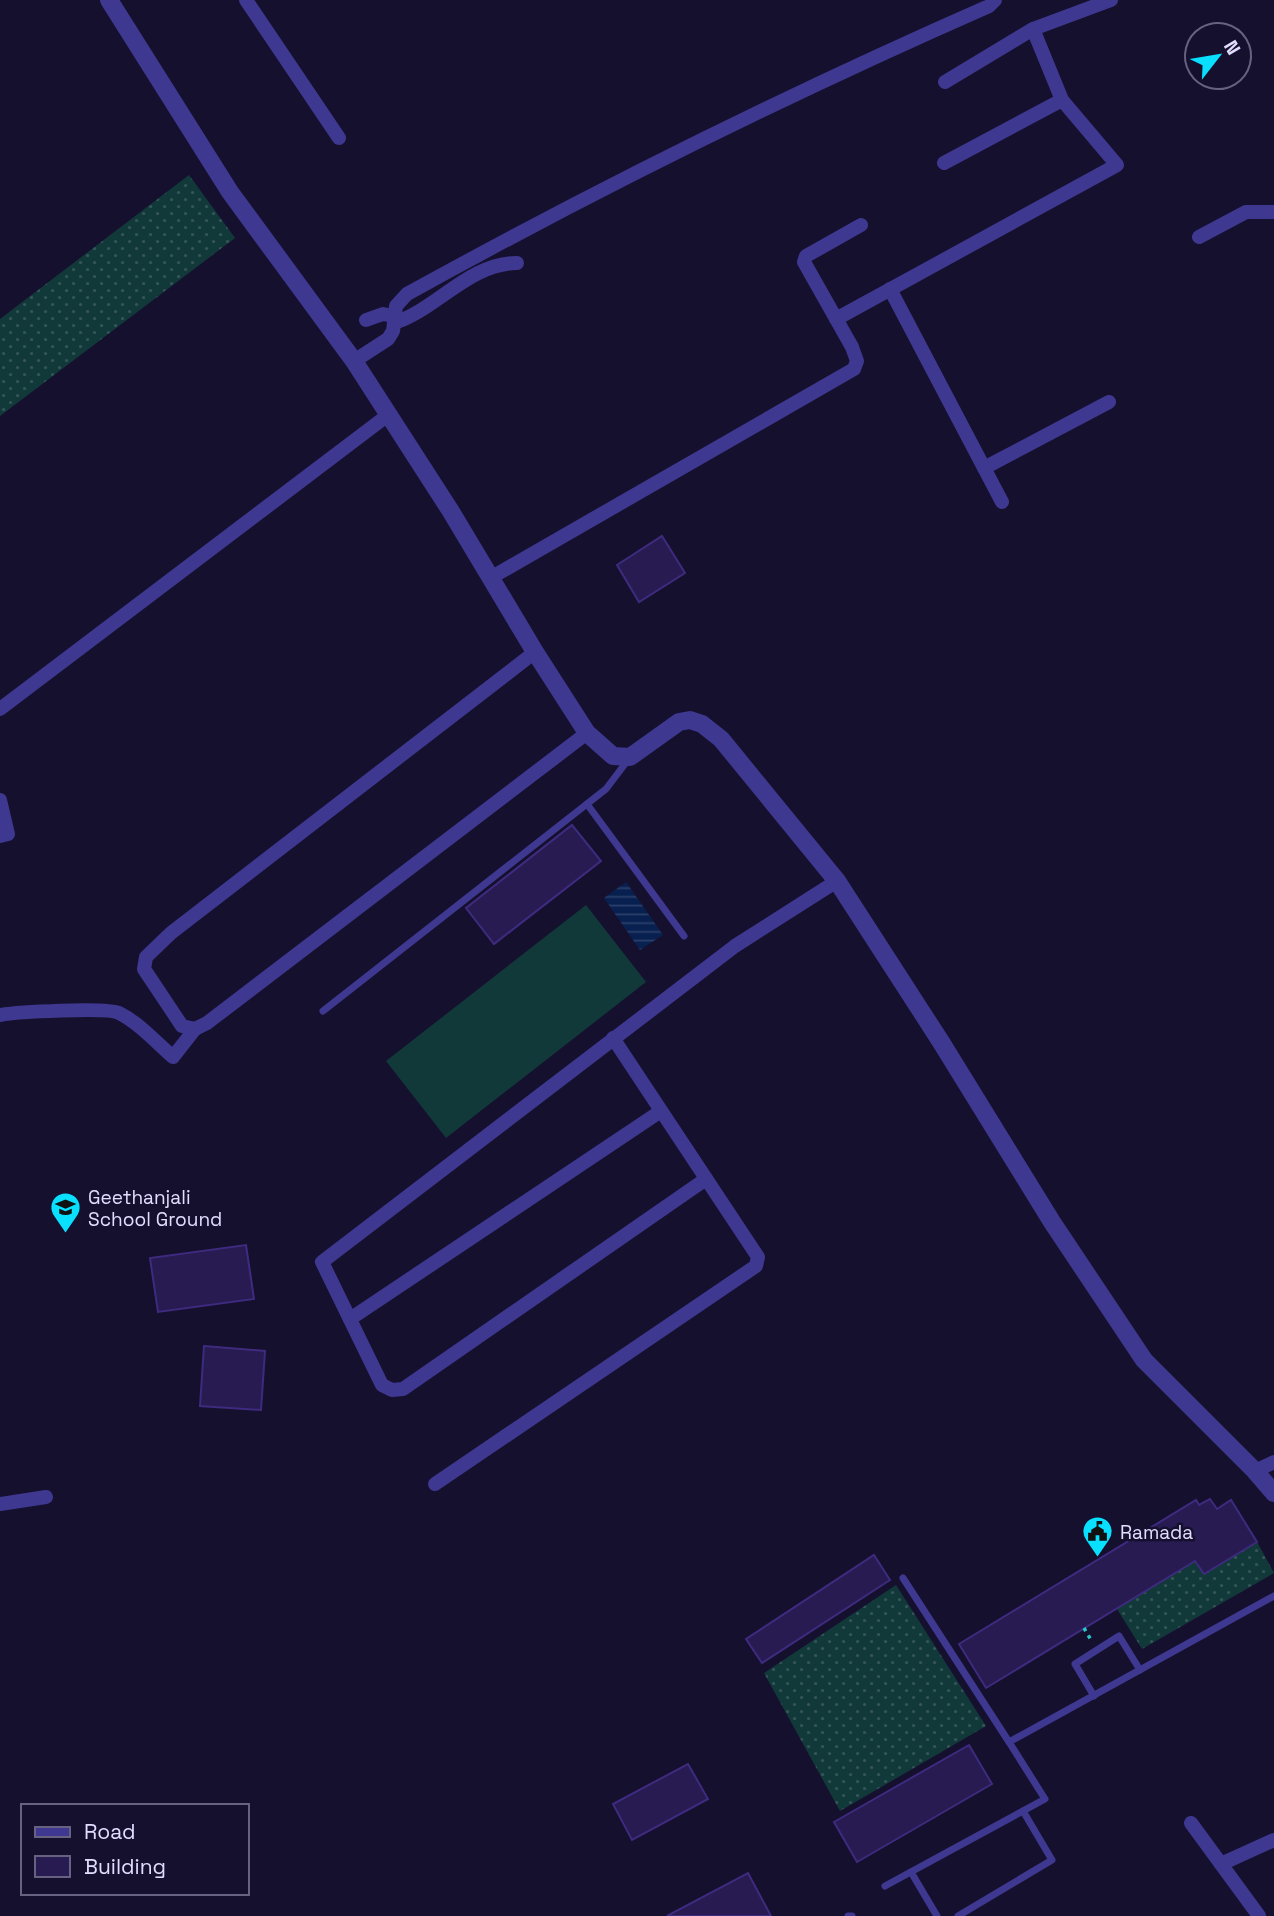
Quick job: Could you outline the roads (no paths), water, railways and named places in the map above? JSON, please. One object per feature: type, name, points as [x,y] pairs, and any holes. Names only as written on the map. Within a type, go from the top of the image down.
[{"type":"street","points":[[109,0],[230,192],[354,361],[492,577],[535,653],[587,733],[613,755],[630,757],[679,722],[690,720],[702,724],[721,739],[837,881],[1052,1222],[1144,1360],[1274,1493]]},
{"type":"street","points":[[246,0],[339,138]]},
{"type":"street","points":[[354,361],[388,339],[393,331],[396,306],[407,294],[514,235],[715,133],[865,61],[989,6],[995,0]]},
{"type":"street","points":[[945,82],[1033,29],[1111,0]]},
{"type":"street","points":[[836,319],[1117,165],[1062,100],[1033,29]]},
{"type":"street","points":[[944,163],[1062,100]]},
{"type":"street","points":[[1199,237],[1246,212],[1274,212]]},
{"type":"street","points":[[492,577],[854,369],[857,361],[804,262],[806,256],[861,225]]},
{"type":"street","points":[[366,320],[383,314],[394,319],[413,317],[447,292],[490,268],[517,263]]},
{"type":"street","points":[[890,289],[1002,502]]},
{"type":"street","points":[[984,468],[1109,402]]},
{"type":"street","points":[[0,709],[388,415]]},
{"type":"street","points":[[195,1029],[182,1026],[173,1013],[144,969],[146,957],[182,925],[535,653]]},
{"type":"street","points":[[0,1015],[19,1012],[116,1011],[142,1029],[173,1058],[195,1029],[207,1023],[587,733]]},
{"type":"street","points":[[0,800],[8,834],[0,835]]},
{"type":"street","points":[[706,1179],[403,1389],[392,1390],[382,1385],[322,1262],[735,946],[837,881]]},
{"type":"street","points":[[435,1484],[756,1266],[758,1257],[613,1038]]},
{"type":"street","points":[[350,1319],[661,1111]]},
{"type":"street","points":[[1255,1471],[1274,1462]]},
{"type":"street","points":[[0,1504],[46,1497]]},
{"type":"street","points":[[1191,1822],[1259,1916]]},
{"type":"street","points":[[1221,1864],[1274,1840]]},
{"type":"lane","points":[[323,1011],[606,789],[630,757]]},
{"type":"lane","points":[[587,804],[684,936]]},
{"type":"lane","points":[[885,1886],[1045,1799],[903,1578]]},
{"type":"lane","points":[[1009,1742],[1274,1596]]},
{"type":"lane","points":[[1094,1696],[1075,1664],[1119,1636],[1140,1670]]},
{"type":"lane","points":[[958,1916],[1052,1860],[1023,1811]]},
{"type":"lane","points":[[911,1872],[937,1916]]},
{"type":"water","points":[[626,882],[663,935],[640,950],[604,898]]},
{"type":"place","name":"Geethanjali School Ground","points":[[65,1235]]},
{"type":"place","name":"Ramada","points":[[1097,1559]]}]
